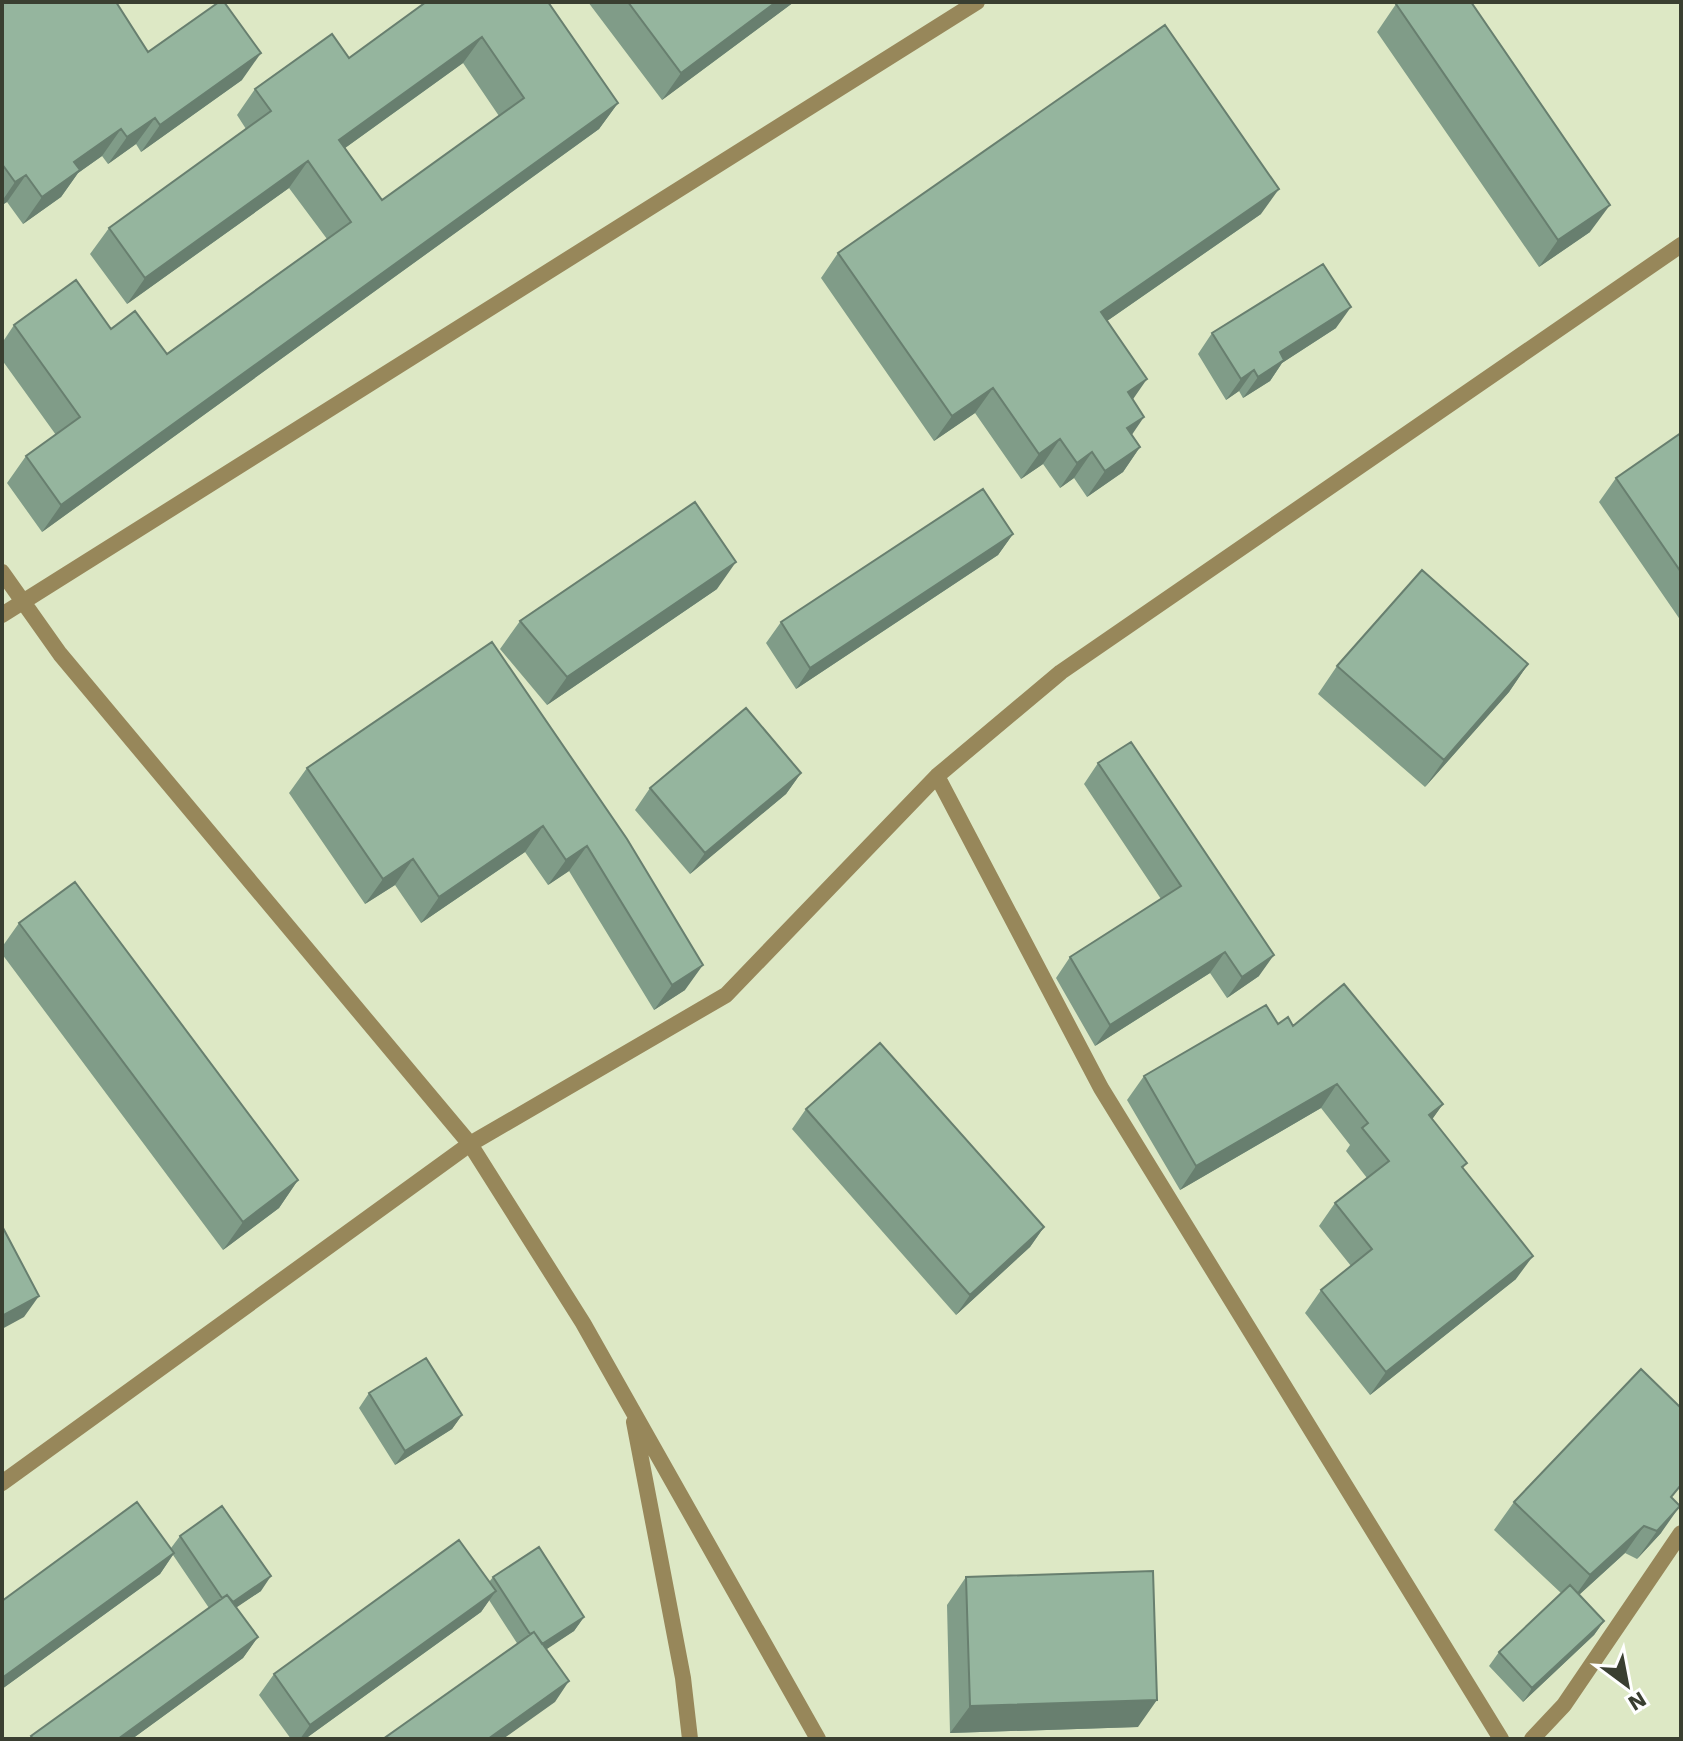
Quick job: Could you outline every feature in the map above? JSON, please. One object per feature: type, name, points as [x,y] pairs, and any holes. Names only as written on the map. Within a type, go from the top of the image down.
[{"type":"street","points":[[2,615],[977,2]]},
{"type":"street","points":[[2,1483],[470,1144],[726,995],[937,776],[1061,672],[1681,245]]},
{"type":"street","points":[[2,572],[60,654],[470,1144],[583,1323],[818,1739]]},
{"type":"street","points":[[937,776],[1101,1088],[1501,1739]]},
{"type":"street","points":[[631,1409],[683,1678],[690,1739]]},
{"type":"street","points":[[1532,1739],[1572,1693],[1681,1533]]},
{"type":"building","points":[[116,2],[148,52],[219,2],[224,2],[261,53],[160,125],[155,118],[127,137],[121,129],[74,162],[80,170],[42,197],[26,175],[15,182],[2,164],[2,4]]},
{"type":"building","points":[[426,2],[548,2],[618,103],[61,505],[26,456],[80,417],[14,325],[76,280],[111,329],[135,311],[167,354],[351,222],[308,161],[145,278],[109,228],[271,111],[255,89],[332,34],[349,58]],"holes":[[[482,37],[524,98],[382,200],[339,140]]]},
{"type":"building","points":[[628,2],[776,2],[681,73]]},
{"type":"building","points":[[1471,2],[1610,205],[1558,240],[1396,4]]},
{"type":"building","points":[[1165,25],[1279,189],[1101,312],[1147,379],[1128,392],[1144,417],[1127,428],[1140,447],[1105,471],[1092,452],[1077,463],[1060,439],[1039,454],[993,388],[952,416],[838,253]]},
{"type":"building","points":[[1323,264],[1351,307],[1280,352],[1284,360],[1258,377],[1254,370],[1241,379],[1212,333]]},
{"type":"building","points":[[1681,433],[1681,572],[1616,478]]},
{"type":"building","points":[[983,489],[1013,534],[810,668],[781,622]]},
{"type":"building","points":[[695,502],[736,562],[567,677],[520,621]]},
{"type":"building","points":[[1422,570],[1528,664],[1444,760],[1337,666]]},
{"type":"building","points":[[492,642],[627,839],[703,965],[672,985],[587,846],[566,860],[543,826],[439,897],[413,859],[383,879],[307,768]]},
{"type":"building","points":[[746,708],[801,773],[705,853],[650,788]]},
{"type":"building","points":[[1131,742],[1274,955],[1242,977],[1225,952],[1110,1025],[1070,957],[1181,886],[1098,763]]},
{"type":"building","points":[[75,882],[298,1180],[243,1222],[19,923]]},
{"type":"building","points":[[1344,984],[1443,1104],[1429,1115],[1467,1163],[1462,1167],[1533,1256],[1386,1372],[1321,1290],[1372,1249],[1335,1203],[1389,1161],[1362,1128],[1368,1123],[1337,1084],[1196,1166],[1144,1076],[1266,1005],[1278,1024],[1288,1017],[1293,1026]]},
{"type":"building","points":[[880,1043],[1044,1227],[970,1295],[806,1109]]},
{"type":"building","points":[[2,1226],[39,1296],[2,1316]]},
{"type":"building","points":[[426,1358],[462,1415],[405,1451],[369,1393]]},
{"type":"building","points":[[1641,1369],[1681,1408],[1681,1485],[1671,1497],[1680,1506],[1657,1531],[1644,1526],[1590,1575],[1514,1502]]},
{"type":"building","points":[[137,1502],[174,1553],[2,1678],[2,1601]]},
{"type":"building","points":[[222,1506],[271,1576],[233,1602],[227,1595],[222,1598],[180,1536]]},
{"type":"building","points":[[459,1540],[496,1591],[310,1725],[274,1674]]},
{"type":"building","points":[[539,1547],[584,1617],[542,1644],[534,1632],[530,1634],[493,1577]]},
{"type":"building","points":[[1153,1571],[1157,1700],[970,1706],[966,1577]]},
{"type":"building","points":[[1570,1585],[1604,1621],[1532,1688],[1499,1652]]},
{"type":"building","points":[[227,1595],[258,1637],[118,1739],[33,1739],[31,1736]]},
{"type":"building","points":[[534,1632],[569,1681],[488,1739],[383,1739]]}]
